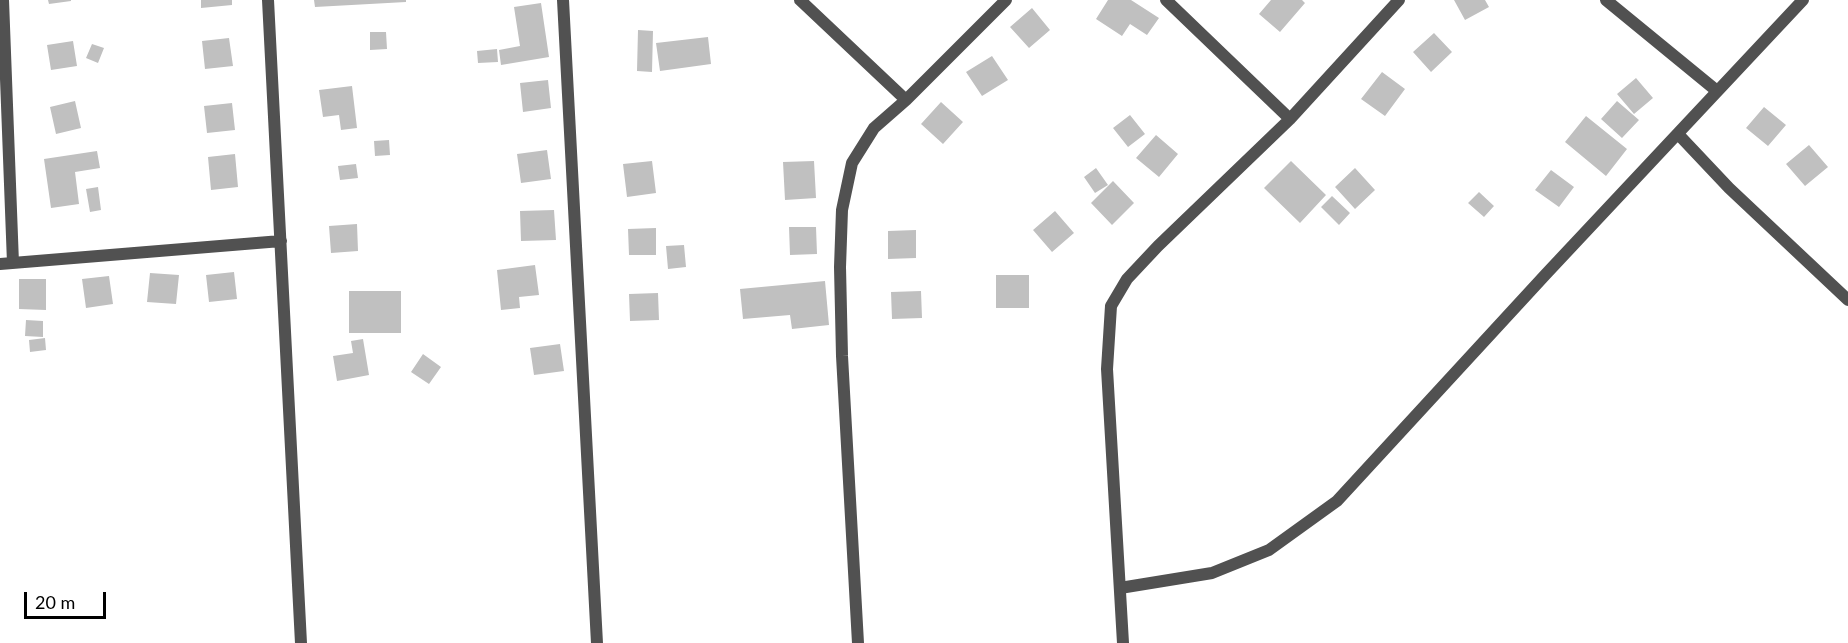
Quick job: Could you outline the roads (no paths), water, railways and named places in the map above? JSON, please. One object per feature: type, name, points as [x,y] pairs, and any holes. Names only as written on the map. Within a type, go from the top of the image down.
[{"type":"street","points":[[3,0],[13,263]]},
{"type":"street","points":[[268,0],[301,643]]},
{"type":"street","points":[[563,0],[597,643]]},
{"type":"street","points":[[800,0],[906,100]]},
{"type":"street","points":[[858,643],[842,356],[840,267],[842,210],[852,163],[874,128],[906,100],[1006,0]]},
{"type":"street","points":[[1166,0],[1290,118]]},
{"type":"street","points":[[1123,643],[1107,369],[1111,306],[1127,279],[1158,246],[1290,118],[1399,0]]},
{"type":"street","points":[[1606,0],[1717,91]]},
{"type":"street","points":[[1120,588],[1212,573],[1269,550],[1337,501],[1803,0]]},
{"type":"street","points":[[1678,134],[1729,188],[1848,300]]},
{"type":"street","points":[[0,264],[281,241]]}]
